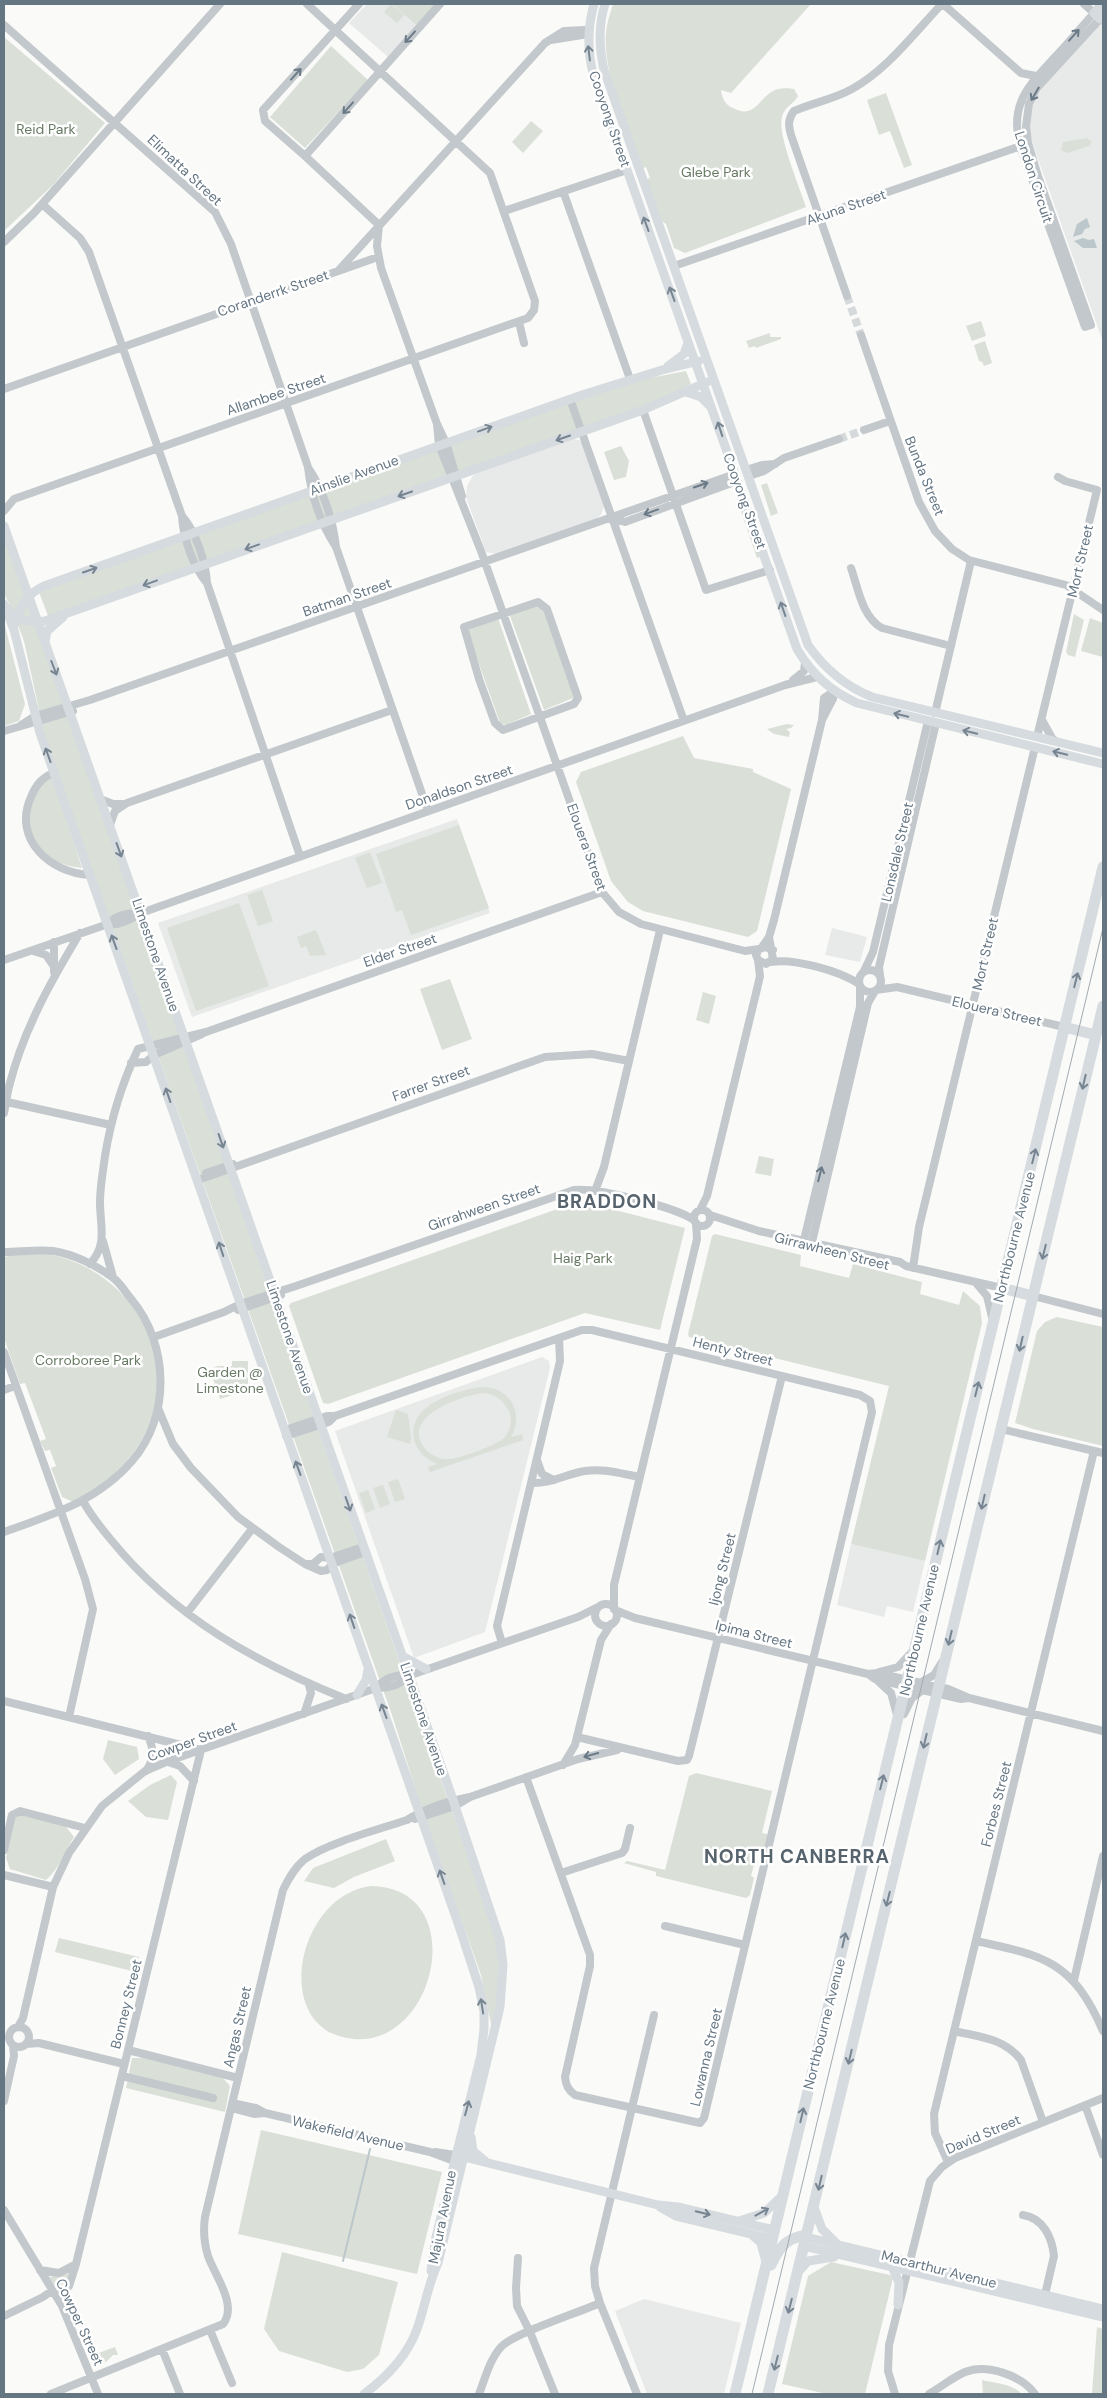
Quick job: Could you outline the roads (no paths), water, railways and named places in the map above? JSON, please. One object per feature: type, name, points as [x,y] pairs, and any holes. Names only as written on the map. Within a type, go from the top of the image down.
[{"type":"highway","name":"Northbourne Avenue","points":[[735,2394],[908,1684],[914,1649],[1103,866]]},
{"type":"highway","points":[[768,2394],[936,1688],[946,1656],[1033,1296],[1100,1036],[1103,1006]]},
{"type":"highway","name":"Elouera Street","points":[[1064,1027],[1100,1036]]},
{"type":"highway","name":"Girrawheen Street","points":[[1002,1288],[1033,1296]]},
{"type":"highway","name":"Macarthur Avenue","points":[[773,2234],[804,2240]]},
{"type":"highway","name":"Wakefield Avenue","points":[[773,2234],[786,2242]]},
{"type":"highway","points":[[761,2285],[777,2252],[786,2242],[804,2240]]},
{"type":"main road","points":[[588,34],[594,4]]},
{"type":"main road","points":[[599,45],[600,24],[605,4]]},
{"type":"main road","points":[[588,34],[600,24]]},
{"type":"main road","points":[[588,34],[599,45]]},
{"type":"main road","name":"Cooyong Street","points":[[588,34],[589,57],[594,77],[713,410],[732,479],[770,569],[797,649],[805,663],[817,677],[834,691],[857,703],[1103,764]]},
{"type":"main road","name":"Cooyong Street","points":[[599,45],[604,70],[624,128],[808,645],[823,664],[834,674],[855,689],[880,700],[1103,753]]},
{"type":"main road","points":[[624,128],[630,161],[627,170],[642,176]]},
{"type":"main road","name":"Akuna Street","points":[[663,270],[674,266]]},
{"type":"main road","points":[[662,370],[684,354],[688,342]]},
{"type":"main road","name":"Ainslie Avenue","points":[[28,596],[34,590],[44,586],[570,399],[630,379],[707,359]]},
{"type":"main road","points":[[4,603],[10,612],[17,617],[37,622],[582,432],[686,392],[714,378]]},
{"type":"main road","points":[[686,392],[701,396],[713,410]]},
{"type":"main road","points":[[732,479],[747,473]]},
{"type":"main road","name":"Limestone Avenue","points":[[4,526],[20,576],[69,709],[454,1803],[500,1940],[503,1965],[500,2007],[470,2132],[459,2159]]},
{"type":"main road","points":[[770,569],[779,564]]},
{"type":"main road","points":[[20,576],[32,584],[44,586]]},
{"type":"main road","points":[[14,630],[17,617],[28,596]]},
{"type":"main road","points":[[4,603],[14,630],[36,719],[54,773],[198,1178],[241,1307],[473,1968],[484,2011],[481,2055],[459,2159]]},
{"type":"main road","points":[[45,645],[48,631],[71,611]]},
{"type":"main road","points":[[834,674],[836,686],[834,691]]},
{"type":"main road","points":[[834,691],[840,688],[855,689]]},
{"type":"main road","name":"Lonsdale Street","points":[[932,722],[935,713]]},
{"type":"main road","points":[[999,739],[1002,729]]},
{"type":"main road","name":"Mort Street","points":[[1035,747],[1037,737]]},
{"type":"main road","points":[[402,1656],[426,1669]]},
{"type":"main road","points":[[357,1695],[366,1680],[368,1667]]},
{"type":"main road","points":[[470,2132],[474,2151],[489,2163]]},
{"type":"main road","name":"Wakefield Avenue","points":[[459,2159],[489,2163],[658,2205],[678,2207],[739,2221],[773,2234]]},
{"type":"main road","name":"Wakefield Avenue","points":[[459,2159],[548,2178]]},
{"type":"main road","name":"Majura Avenue","points":[[364,2394],[381,2382],[400,2361],[417,2330],[440,2238],[445,2198],[459,2159]]},
{"type":"main road","name":"Majura Avenue","points":[[440,2238],[454,2200],[459,2159]]},
{"type":"main road","points":[[739,2221],[764,2213],[782,2196]]},
{"type":"main road","points":[[445,2198],[454,2200]]},
{"type":"main road","name":"Wakefield Avenue","points":[[658,2205],[676,2216],[751,2234],[773,2234]]},
{"type":"main road","points":[[814,2207],[822,2229],[838,2245]]},
{"type":"main road","points":[[751,2234],[761,2243],[766,2262]]},
{"type":"main road","name":"Macarthur Avenue","points":[[804,2240],[859,2260],[892,2267],[908,2265]]},
{"type":"main road","name":"Macarthur Avenue","points":[[804,2240],[838,2245],[908,2265],[1044,2299],[1103,2317]]},
{"type":"main road","points":[[796,2279],[808,2261],[831,2256],[859,2260]]},
{"type":"main road","points":[[892,2267],[898,2282],[898,2305]]},
{"type":"main road","name":"Macarthur Avenue","points":[[1044,2299],[1103,2309]]},
{"type":"street","points":[[4,242],[42,204],[220,4]]},
{"type":"street","points":[[307,4],[490,173],[504,211],[627,170]]},
{"type":"street","points":[[337,271],[378,257],[379,225],[265,121],[263,110],[358,4]]},
{"type":"street","points":[[305,156],[440,4]]},
{"type":"street","points":[[847,296],[789,129],[790,116],[794,111],[850,90],[879,70],[943,4],[1022,73],[1036,76]]},
{"type":"street","points":[[1084,4],[1100,11]]},
{"type":"street","name":"London Circuit","points":[[1100,11],[1036,76],[1025,91],[1018,112],[1017,128],[1024,145],[1060,237],[1088,326],[1062,264],[1024,145],[1026,118],[1032,97],[1037,88],[1100,11]]},
{"type":"street","name":"Elimatta Street","points":[[4,26],[215,212],[224,229],[250,301],[428,811]]},
{"type":"street","name":"Coranderrk Street","points":[[4,389],[337,271],[545,43],[557,34],[571,29],[585,30],[588,34]]},
{"type":"street","name":"Akuna Street","points":[[674,266],[1024,145]]},
{"type":"street","points":[[563,191],[630,379]]},
{"type":"street","points":[[42,204],[86,246],[200,566],[199,575],[206,583],[300,856]]},
{"type":"street","name":"Allambee Street","points":[[4,511],[14,500],[528,318],[534,310],[535,301],[504,211]]},
{"type":"street","name":"London Circuit","points":[[1051,231],[1060,237]]},
{"type":"street","points":[[1062,264],[1065,252]]},
{"type":"street","name":"Elouera Street","points":[[378,257],[462,500],[602,892],[614,908],[627,918],[660,930],[745,951],[758,960]]},
{"type":"street","points":[[518,322],[524,343]]},
{"type":"street","name":"Bunda Street","points":[[861,335],[926,518],[935,531],[952,549],[971,562],[1066,585],[1073,592],[1103,610]]},
{"type":"street","points":[[570,399],[684,721]]},
{"type":"street","points":[[642,410],[706,590],[770,569]]},
{"type":"street","points":[[864,430],[890,421]]},
{"type":"street","points":[[747,473],[762,464],[777,464],[784,458],[839,439]]},
{"type":"street","name":"Mort Street","points":[[1037,737],[1097,490],[1058,477]]},
{"type":"street","points":[[612,518],[625,522],[674,499],[732,479]]},
{"type":"street","points":[[4,498],[14,500]]},
{"type":"street","name":"Batman Street","points":[[4,731],[612,518],[622,512],[674,499]]},
{"type":"street","points":[[935,713],[971,562]]},
{"type":"street","points":[[851,568],[868,616],[875,624],[882,628],[951,646]]},
{"type":"street","points":[[538,602],[543,604],[547,609],[578,694],[576,702],[508,729],[498,728],[479,679],[464,627],[503,612],[538,602]]},
{"type":"street","name":"Donaldson Street","points":[[785,686],[801,674],[805,663]]},
{"type":"street","name":"Donaldson Street","points":[[4,960],[108,924],[112,919],[128,913],[141,913],[684,721],[785,686],[817,677]]},
{"type":"street","points":[[760,976],[770,962],[773,952],[770,937],[822,720],[824,698],[834,691]]},
{"type":"street","points":[[110,825],[115,811],[127,803],[392,710]]},
{"type":"street","points":[[1042,720],[1052,738],[1058,742]]},
{"type":"street","name":"Lonsdale Street","points":[[880,976],[878,967],[884,926],[932,722]]},
{"type":"street","name":"Mort Street","points":[[909,1267],[1035,747]]},
{"type":"street","points":[[54,773],[42,779],[33,791],[27,804],[25,817],[27,832],[41,855],[53,864],[80,874],[90,875]]},
{"type":"street","points":[[100,799],[113,804],[127,803]]},
{"type":"street","name":"Elder Street","points":[[153,1051],[602,892]]},
{"type":"street","name":"Lonsdale Street","points":[[864,972],[884,926]]},
{"type":"street","points":[[598,1192],[660,930]]},
{"type":"street","points":[[4,1113],[17,1060],[54,971],[80,934]]},
{"type":"street","points":[[697,1239],[695,1221],[704,1212],[760,976],[756,954],[770,937]]},
{"type":"street","points":[[54,942],[54,971]]},
{"type":"street","points":[[760,948],[768,947],[783,960]]},
{"type":"street","name":"Elouera Street","points":[[745,951],[760,948]]},
{"type":"street","points":[[31,951],[46,954],[54,971]]},
{"type":"street","points":[[758,960],[763,964],[783,960],[843,975],[860,985],[865,991],[876,990]]},
{"type":"street","points":[[807,1242],[856,1040],[868,1003],[881,984],[880,976],[873,970],[843,975]]},
{"type":"street","points":[[856,1040],[861,1002],[859,978],[864,972]]},
{"type":"street","name":"Elouera Street","points":[[880,976],[897,987],[1064,1027]]},
{"type":"street","name":"Elouera Street","points":[[876,990],[897,987]]},
{"type":"street","points":[[113,1277],[102,1239],[100,1194],[111,1125],[132,1063],[138,1049],[142,1047],[153,1051],[146,1062],[132,1063]]},
{"type":"street","name":"Farrer Street","points":[[198,1178],[545,1057],[592,1054],[629,1061]]},
{"type":"street","points":[[7,1102],[111,1125]]},
{"type":"street","name":"Girrahween Street","points":[[154,1338],[555,1195],[579,1189],[683,1213],[704,1212]]},
{"type":"street","points":[[600,1640],[613,1623],[615,1609],[614,1585],[697,1239],[710,1221],[704,1212]]},
{"type":"street","name":"Girrawheen Street","points":[[704,1212],[730,1223],[759,1231],[768,1236],[807,1242],[898,1267],[909,1267],[1002,1288]]},
{"type":"street","name":"Girrahween Street","points":[[683,1213],[695,1221],[706,1225]]},
{"type":"street","name":"Girrawheen Street","points":[[706,1225],[730,1223]]},
{"type":"street","points":[[90,1264],[98,1255],[102,1239]]},
{"type":"street","points":[[4,1252],[54,1251],[90,1264],[113,1277],[139,1308],[154,1338],[160,1366],[158,1408],[151,1430],[132,1461],[83,1501],[61,1512],[4,1532]]},
{"type":"street","points":[[974,1282],[988,1296],[993,1324]]},
{"type":"street","points":[[1033,1296],[1103,1314]]},
{"type":"street","name":"Henty Street","points":[[286,1433],[319,1422],[329,1422],[335,1416],[582,1330],[592,1330],[860,1395],[870,1401],[873,1408],[813,1661]]},
{"type":"street","points":[[502,1643],[497,1626],[560,1361],[559,1338]]},
{"type":"street","points":[[4,1352],[61,1512],[93,1609],[69,1717]]},
{"type":"street","name":"Ijong Street","points":[[577,1737],[621,1749],[678,1761],[687,1760],[782,1376]]},
{"type":"street","points":[[4,1390],[15,1386]]},
{"type":"street","points":[[158,1408],[173,1444],[182,1457],[214,1494],[252,1529],[305,1564],[321,1571],[327,1570],[331,1561]]},
{"type":"street","points":[[1001,1429],[1103,1453]]},
{"type":"street","name":"Forbes Street","points":[[948,2162],[934,2127],[934,2114],[1094,1451]]},
{"type":"street","points":[[537,1458],[538,1467],[542,1474],[556,1480]]},
{"type":"street","points":[[531,1483],[556,1480],[584,1471],[596,1470],[640,1477]]},
{"type":"street","points":[[83,1501],[90,1515],[125,1557],[169,1600],[254,1658],[308,1684],[346,1699]]},
{"type":"street","points":[[187,1613],[252,1529]]},
{"type":"street","points":[[305,1564],[313,1564],[321,1557],[331,1561],[364,1549]]},
{"type":"street","points":[[562,1765],[575,1746],[600,1640],[595,1612],[614,1585]]},
{"type":"street","points":[[376,1688],[386,1688],[403,1682],[408,1676],[426,1669],[578,1617],[600,1606],[609,1605],[615,1609]]},
{"type":"street","name":"Ipima Street","points":[[615,1609],[635,1618],[908,1684],[962,1694],[969,1698],[1103,1731]]},
{"type":"street","points":[[578,1617],[597,1622],[603,1626],[613,1623]]},
{"type":"street","name":"Ipima Street","points":[[613,1623],[635,1618]]},
{"type":"street","points":[[816,1648],[828,1664]]},
{"type":"street","points":[[898,1720],[893,1697],[876,1676],[898,1666],[914,1649]]},
{"type":"street","points":[[894,1736],[907,1705],[921,1686],[934,1675],[946,1656]]},
{"type":"street","name":"Lowanna Street","points":[[526,1777],[591,1961],[565,2077],[569,2091],[575,2095],[698,2123],[704,2118],[813,1661]]},
{"type":"street","points":[[304,1714],[311,1693],[308,1684]]},
{"type":"street","name":"Cowper Street","points":[[18,2027],[23,2018],[53,1886],[69,1853],[102,1806],[145,1771],[376,1688]]},
{"type":"street","points":[[4,1701],[201,1750]]},
{"type":"street","points":[[145,1771],[152,1762],[154,1754],[148,1736]]},
{"type":"street","name":"Ijong Street","points":[[420,1815],[593,1754],[621,1749]]},
{"type":"street","name":"Bonney Street","points":[[55,2294],[69,2286],[76,2264],[201,1750]]},
{"type":"street","points":[[166,1762],[180,1766],[194,1781]]},
{"type":"street","points":[[4,1850],[12,1815],[20,1811],[85,1828]]},
{"type":"street","name":"Angas Street","points":[[210,2330],[223,2324],[228,2312],[228,2305],[208,2256],[204,2229],[231,2105],[283,1890],[291,1874],[305,1859],[323,1849],[420,1815]]},
{"type":"street","points":[[561,1873],[622,1853],[625,1849],[630,1828]]},
{"type":"street","points":[[1074,1980],[1103,1856]]},
{"type":"street","points":[[4,1875],[53,1886]]},
{"type":"street","points":[[666,1926],[745,1945]]},
{"type":"street","points":[[976,1941],[1039,1958],[1057,1967],[1074,1980],[1091,2003],[1103,2031]]},
{"type":"street","points":[[637,2394],[600,2303],[595,2286],[595,2259],[654,2015]]},
{"type":"street","name":"Cowper Street","points":[[23,2018],[27,2033]]},
{"type":"street","points":[[4,2101],[14,2056],[13,2046],[6,2035],[18,2027],[39,2043]]},
{"type":"street","points":[[954,2032],[991,2038],[1010,2047],[1015,2052],[1021,2060],[1043,2122]]},
{"type":"street","points":[[14,2056],[25,2044],[27,2033]]},
{"type":"street","points":[[13,2046],[39,2043],[124,2064]]},
{"type":"street","points":[[128,2050],[238,2078]]},
{"type":"street","points":[[122,2076],[212,2098]]},
{"type":"street","name":"David Street","points":[[895,2394],[890,2382],[887,2357],[898,2305],[930,2181],[948,2162],[1103,2098]]},
{"type":"street","name":"Wakefield Avenue","points":[[231,2105],[459,2159]]},
{"type":"street","points":[[1085,2105],[1103,2155]]},
{"type":"street","name":"Cowper Street","points":[[4,2210],[55,2294],[98,2394]]},
{"type":"street","points":[[1023,2215],[1032,2216],[1043,2224],[1053,2250],[1054,2256],[1044,2299]]},
{"type":"street","points":[[518,2258],[517,2306],[530,2332],[555,2394]]},
{"type":"street","points":[[40,2270],[59,2274],[76,2264]]},
{"type":"street","points":[[4,2316],[43,2297],[55,2294]]},
{"type":"street","points":[[479,2394],[494,2359],[503,2345],[600,2303]]},
{"type":"street","points":[[51,2394],[210,2330],[232,2383]]},
{"type":"street","points":[[162,2350],[180,2394]]},
{"type":"street","points":[[929,2394],[964,2373],[984,2370],[1016,2377],[1035,2394]]},
{"type":"waterway","points":[[343,2261],[370,2149]]},
{"type":"tunnel","points":[[847,296],[861,335]]},
{"type":"tunnel","points":[[839,439],[864,430]]},
{"type":"tram line","points":[[752,2394],[1103,928]]},
{"type":"district","name":"BRADDON","points":[[607,1201]]},
{"type":"district","name":"NORTH CANBERRA","points":[[797,1856]]},
{"type":"park label","name":"Reid Park","points":[[46,129]]},
{"type":"park label","name":"Glebe Park","points":[[716,172]]},
{"type":"park label","name":"Haig Park","points":[[583,1258]]},
{"type":"park label","name":"Corroboree Park","points":[[88,1360]]},
{"type":"park label","name":"Garden @ Limestone","points":[[230,1380]]}]
